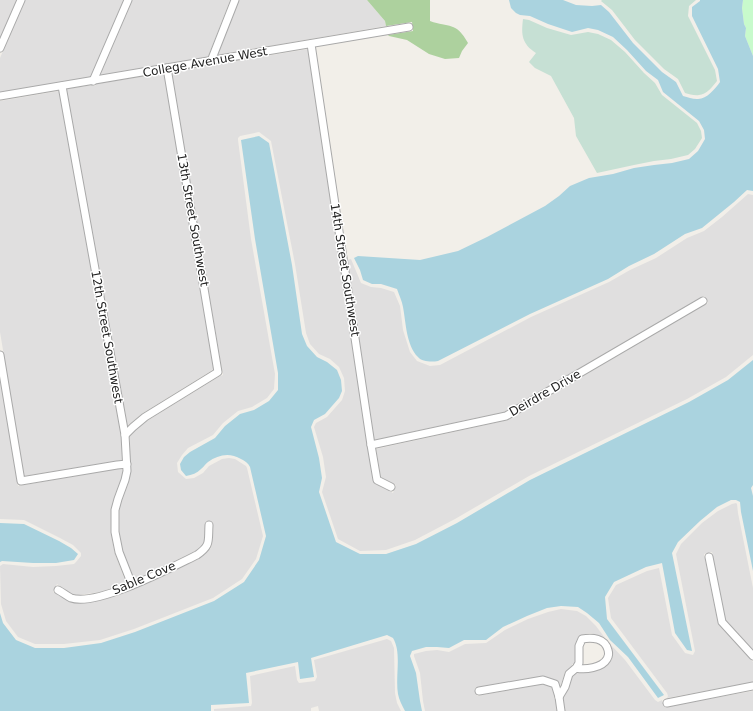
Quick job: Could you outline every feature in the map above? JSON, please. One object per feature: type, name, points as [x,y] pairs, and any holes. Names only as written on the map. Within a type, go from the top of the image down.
[{"type":"street","points":[[0,48],[21,0]]},
{"type":"street","points":[[93,80],[128,0]]},
{"type":"street","points":[[211,61],[235,0]]},
{"type":"street","name":"College Avenue West","points":[[0,96],[409,27]]},
{"type":"street","name":"14th Street Southwest","points":[[311,44],[377,480],[391,487]]},
{"type":"street","name":"13th Street Southwest","points":[[125,435],[145,417],[218,372],[167,68]]},
{"type":"street","name":"12th Street Southwest","points":[[62,86],[125,435],[127,471],[118,499],[115,532],[119,552],[132,585]]},
{"type":"street","name":"Deirdre Drive","points":[[371,445],[506,416],[703,301]]},
{"type":"street","points":[[0,355],[21,481],[117,464],[127,464]]},
{"type":"street","name":"Sable Cove","points":[[58,590],[71,598],[78,599],[101,596],[116,592],[166,570],[204,550],[208,545],[209,525]]},
{"type":"street","points":[[709,557],[722,622],[753,656]]},
{"type":"street","points":[[559,697],[565,687],[569,674],[579,663],[579,646],[582,639],[590,638],[603,642],[608,651],[608,658],[604,662],[598,666],[590,668],[576,668]]},
{"type":"street","points":[[480,691],[543,680],[555,684],[561,711]]},
{"type":"street","points":[[667,703],[753,686]]},
{"type":"shaded area","points":[[0,0],[17,0],[0,38]]},
{"type":"shaded area","points":[[25,0],[124,0],[91,77],[0,92],[0,58]]},
{"type":"shaded area","points":[[132,0],[230,0],[208,57],[100,75]]},
{"type":"shaded area","points":[[239,0],[367,0],[385,21],[386,26],[217,55]]},
{"type":"shaded area","points":[[308,49],[367,442],[374,481],[376,484],[393,493],[396,485],[381,477],[376,449],[508,420],[708,303],[704,296],[504,412],[374,440],[347,260],[351,259],[361,283],[371,287],[394,292],[400,306],[403,330],[410,352],[417,361],[430,366],[440,365],[531,317],[609,282],[656,258],[687,238],[704,231],[748,194],[753,195],[753,355],[726,377],[687,399],[529,476],[455,519],[415,540],[386,550],[360,551],[338,539],[322,492],[326,477],[323,457],[314,427],[316,423],[327,417],[342,400],[345,391],[344,378],[339,367],[330,359],[319,354],[310,344],[306,333],[295,264],[271,141],[259,132],[240,136],[238,140],[251,239],[275,374],[274,389],[267,398],[252,407],[238,411],[223,423],[213,435],[188,448],[177,463],[178,472],[186,479],[194,478],[203,473],[209,466],[222,459],[235,459],[246,466],[263,536],[256,559],[242,579],[213,598],[134,629],[100,640],[64,644],[35,644],[18,637],[6,621],[1,604],[0,566],[3,564],[33,567],[74,564],[81,556],[81,553],[73,545],[24,520],[0,519],[0,378],[18,486],[123,468],[122,479],[114,498],[111,531],[115,554],[126,583],[100,592],[78,595],[72,594],[57,584],[53,592],[71,602],[79,603],[102,600],[117,596],[198,559],[211,548],[213,522],[206,521],[205,543],[201,547],[134,580],[122,551],[119,531],[119,511],[121,501],[131,472],[129,437],[135,430],[147,421],[223,375],[171,72]]},
{"type":"shaded area","points":[[164,73],[214,369],[143,413],[127,426],[66,89],[93,85],[95,86],[96,84]]},
{"type":"shaded area","points":[[59,91],[121,433],[123,460],[24,476],[0,332],[0,101]]},
{"type":"shaded area","points":[[736,503],[753,588],[753,651],[725,620],[712,552],[704,554],[718,622],[753,662],[753,682],[667,698],[667,693],[611,618],[608,598],[616,585],[647,571],[659,568],[672,635],[685,653],[693,655],[695,651],[676,554],[681,544],[702,523],[718,511]]},
{"type":"shaded area","points":[[561,609],[577,611],[586,616],[604,636],[590,633],[579,637],[575,646],[575,662],[565,672],[560,687],[556,680],[543,676],[475,688],[477,696],[543,684],[552,687],[554,698],[556,700],[557,711],[425,711],[420,673],[414,654],[437,650],[449,652],[465,644],[486,643],[505,630],[528,619]]},
{"type":"shaded area","points":[[387,639],[391,641],[394,648],[395,693],[397,703],[401,711],[319,711],[318,706],[311,708],[311,711],[214,711],[214,709],[251,706],[250,676],[295,666],[297,680],[299,683],[315,681],[317,677],[314,660]]},
{"type":"shaded area","points":[[610,644],[625,660],[655,700],[658,702],[662,700],[664,707],[753,691],[753,711],[565,711],[563,698],[568,689],[572,676],[577,673],[599,670],[607,666],[612,659],[612,649]]},
{"type":"green space","points":[[367,0],[430,0],[430,21],[456,28],[464,36],[468,43],[459,58],[445,59],[429,54],[407,40],[388,35],[413,31],[412,22],[386,26],[385,21]]},
{"type":"green space","points":[[696,0],[689,6],[688,16],[715,70],[717,81],[702,95],[685,93],[678,79],[664,69],[635,40],[612,10],[601,1]]},
{"type":"green space","points":[[743,0],[753,0],[753,56],[745,36],[746,28],[742,8]]},
{"type":"green space","points":[[523,19],[571,35],[588,32],[598,34],[611,40],[625,52],[655,83],[662,95],[697,123],[701,131],[702,138],[695,149],[688,155],[597,173],[576,136],[574,118],[551,76],[535,68],[529,62],[536,53],[525,43],[522,30]]},
{"type":"water","points":[[509,0],[563,0],[576,5],[601,5],[609,12],[633,43],[662,72],[676,82],[683,96],[700,99],[704,98],[713,91],[720,82],[718,69],[692,16],[692,7],[700,0],[743,0],[742,8],[746,28],[745,36],[753,56],[753,191],[747,190],[702,228],[685,234],[654,254],[629,266],[608,279],[530,314],[438,361],[425,361],[418,357],[411,346],[407,333],[403,305],[397,289],[381,284],[372,284],[363,280],[354,258],[358,256],[420,260],[458,251],[545,206],[570,186],[589,178],[613,174],[634,168],[672,163],[689,159],[698,151],[705,139],[704,130],[699,121],[663,92],[658,80],[646,71],[613,37],[598,30],[588,28],[572,32],[530,16],[520,15],[511,8]]},
{"type":"water","points":[[259,136],[269,143],[292,265],[302,334],[307,346],[317,357],[327,362],[337,370],[341,380],[342,391],[339,398],[325,414],[314,420],[311,427],[319,458],[322,478],[319,492],[336,542],[360,554],[386,554],[416,544],[457,523],[530,480],[689,402],[728,380],[753,360],[753,485],[751,488],[753,496],[753,571],[740,502],[731,500],[717,507],[700,521],[678,542],[672,553],[692,651],[687,650],[675,633],[662,563],[646,567],[614,582],[605,597],[607,619],[664,695],[658,698],[628,657],[610,640],[599,623],[578,607],[561,606],[547,608],[527,616],[503,627],[486,640],[464,640],[449,648],[426,647],[412,651],[410,656],[416,673],[422,711],[405,711],[398,696],[398,658],[396,644],[393,638],[387,635],[311,658],[314,677],[300,679],[298,662],[246,673],[249,703],[211,705],[211,711],[0,711],[0,613],[3,623],[16,640],[35,648],[64,648],[101,643],[135,632],[214,601],[244,582],[259,560],[266,536],[250,467],[248,464],[237,457],[224,455],[207,463],[196,473],[186,476],[181,470],[180,464],[184,457],[190,452],[215,438],[225,426],[240,414],[254,410],[269,401],[278,390],[278,373],[255,239],[241,140]]},
{"type":"water","points":[[0,523],[24,524],[59,541],[78,554],[74,560],[56,563],[0,562]]}]
